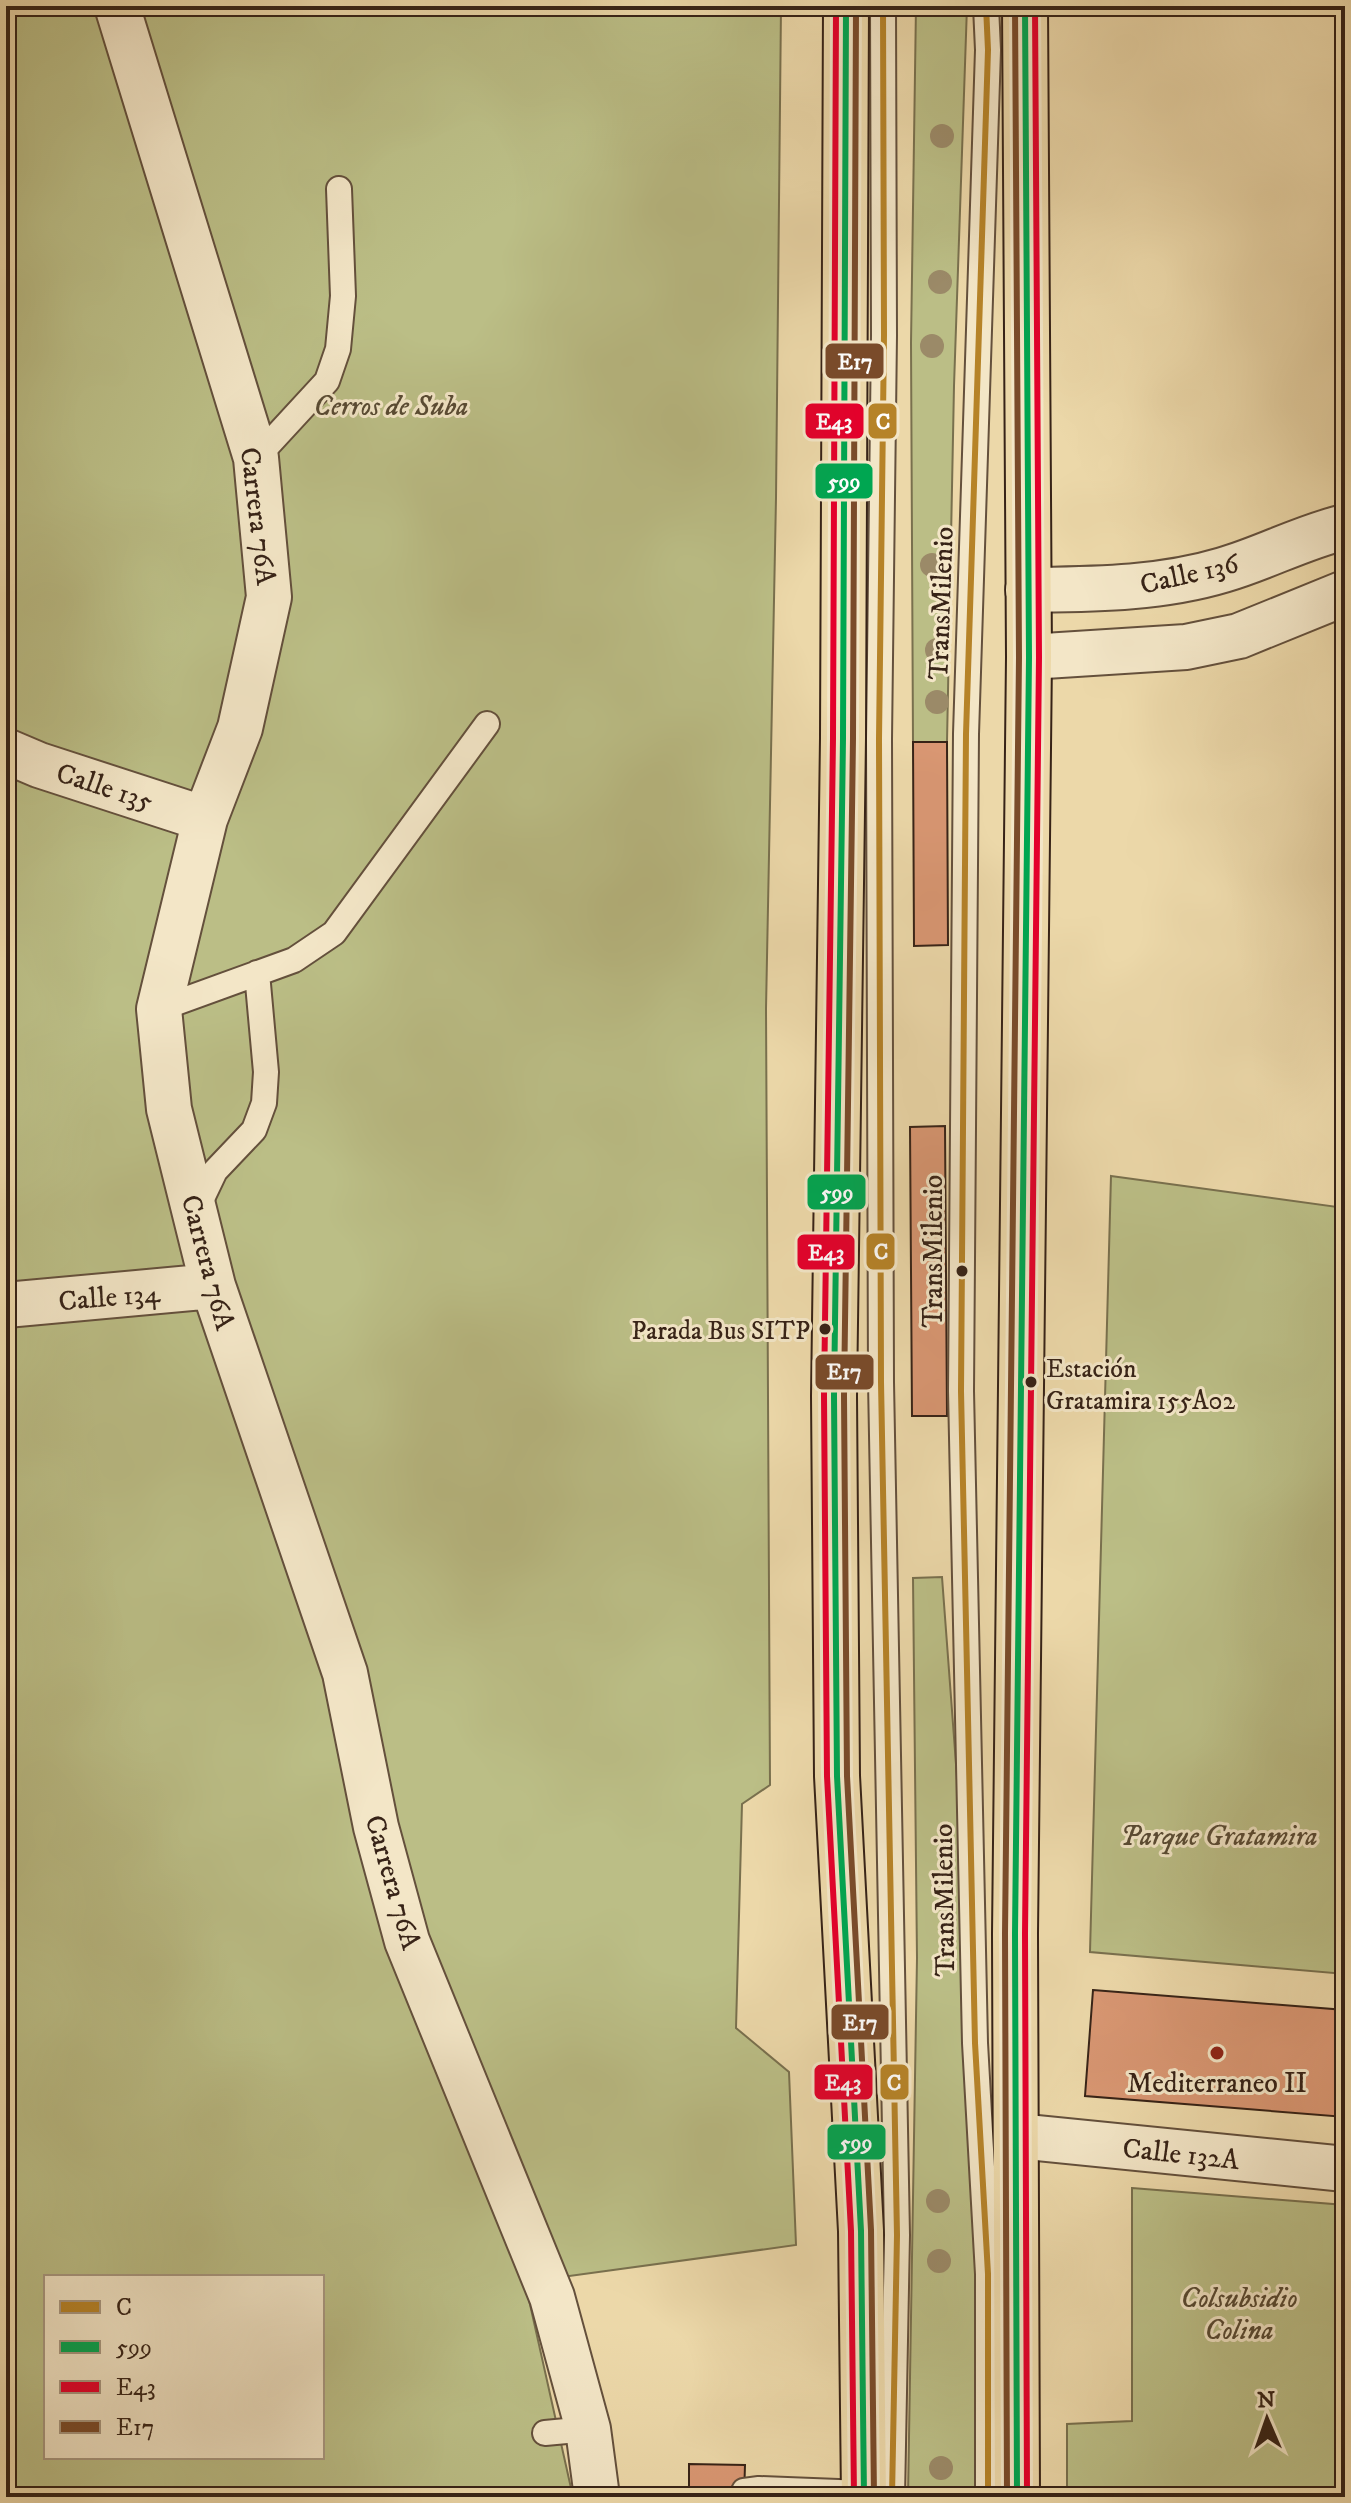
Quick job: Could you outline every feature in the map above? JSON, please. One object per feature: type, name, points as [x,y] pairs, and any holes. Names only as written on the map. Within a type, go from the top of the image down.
[{"type":"main road","points":[[846,6],[843,722],[834,1443],[837,1776],[873,2496]]},
{"type":"main road","points":[[1017,2497],[1015,1886],[1029,657],[1025,6]]},
{"type":"street","name":"Carrera 76A","points":[[117,6],[256,458],[269,597],[240,728],[205,819],[159,1009],[169,1109],[213,1286],[345,1673],[376,1827],[407,1941],[552,2297],[588,2429],[597,2497]]},
{"type":"street","name":"Calle 136","points":[[1028,590],[1136,587],[1208,573],[1319,533],[1345,527]]},
{"type":"street","points":[[1029,657],[1186,647],[1239,636],[1345,593]]},
{"type":"street","name":"Calle 135","points":[[6,751],[39,765],[205,819]]},
{"type":"street","name":"Calle 134","points":[[6,1305],[213,1286]]},
{"type":"street","name":"Calle 132A","points":[[1016,2136],[1345,2169]]},
{"type":"lane","name":"TransMilenio","points":[[873,2496],[897,2235],[880,1367],[883,6]]},
{"type":"lane","name":"TransMilenio","points":[[986,6],[988,50],[966,734],[961,1391],[975,2043],[988,2274],[988,2497]]},
{"type":"lane","points":[[256,458],[327,381],[338,349],[343,296],[339,189]]},
{"type":"lane","points":[[159,1009],[294,960],[334,933],[487,724]]},
{"type":"lane","points":[[195,1213],[215,1171],[254,1130],[264,1103],[266,1072],[257,973]]},
{"type":"lane","points":[[545,2433],[588,2429]]},
{"type":"lane","points":[[744,2491],[759,2489],[873,2496]]},
{"type":"green space","name":"Cerros de Suba","points":[[6,6],[781,6],[766,1009],[770,1785],[742,1804],[736,2028],[789,2072],[796,2245],[525,2282],[573,2497],[6,2497]]},
{"type":"green space","points":[[916,6],[967,6],[954,386],[947,742],[913,742],[911,343]]},
{"type":"green space","name":"Parque Gratamira","points":[[1111,1176],[1345,1208],[1345,1974],[1090,1952]]},
{"type":"green space","points":[[942,1577],[967,1911],[980,2266],[977,2497],[908,2497],[917,1958],[913,1578]]},
{"type":"green space","name":"Colsubsidio Colina","points":[[1132,2188],[1345,2205],[1345,2497],[1067,2497],[1067,2424],[1132,2421]]},
{"type":"building","points":[[913,742],[947,742],[948,945],[914,946]]},
{"type":"building","points":[[945,1126],[947,1416],[912,1416],[910,1127]]},
{"type":"building","name":"Mediterraneo II","points":[[1093,1990],[1345,2010],[1345,2117],[1085,2096]]},
{"type":"building","points":[[1345,2375],[1345,2468],[1337,2467]]},
{"type":"building","points":[[689,2464],[745,2465],[744,2497],[689,2497]]},
{"type":"transit line","name":"E43","points":[[836,6],[833,738],[824,1396],[827,1776],[851,2231],[854,2497]]},
{"type":"transit line","name":"599","points":[[846,6],[843,738],[834,1396],[837,1776],[861,2231],[864,2497]]},
{"type":"transit line","name":"E17","points":[[856,6],[853,738],[844,1396],[847,1776],[871,2230],[874,2497]]},
{"type":"transit line","name":"C","points":[[883,6],[884,335],[879,739],[881,1382],[897,2235],[892,2497]]},
{"type":"transit line","name":"C","points":[[986,6],[988,50],[966,734],[961,1391],[975,2043],[988,2274],[988,2497]]},
{"type":"transit line","name":"E17","points":[[1007,2497],[1005,1934],[1019,657],[1015,6]]},
{"type":"transit line","name":"599","points":[[1017,2497],[1015,1934],[1029,657],[1025,6]]},
{"type":"transit line","name":"E43","points":[[1027,2497],[1025,1934],[1039,657],[1035,6]]},
{"type":"place","name":"Parada Bus SITP","points":[[825,1329]]},
{"type":"place","name":"Estación Gratamira 155A02","points":[[1031,1382]]},
{"type":"place","name":"Mediterraneo II","points":[[1217,2053]]}]
